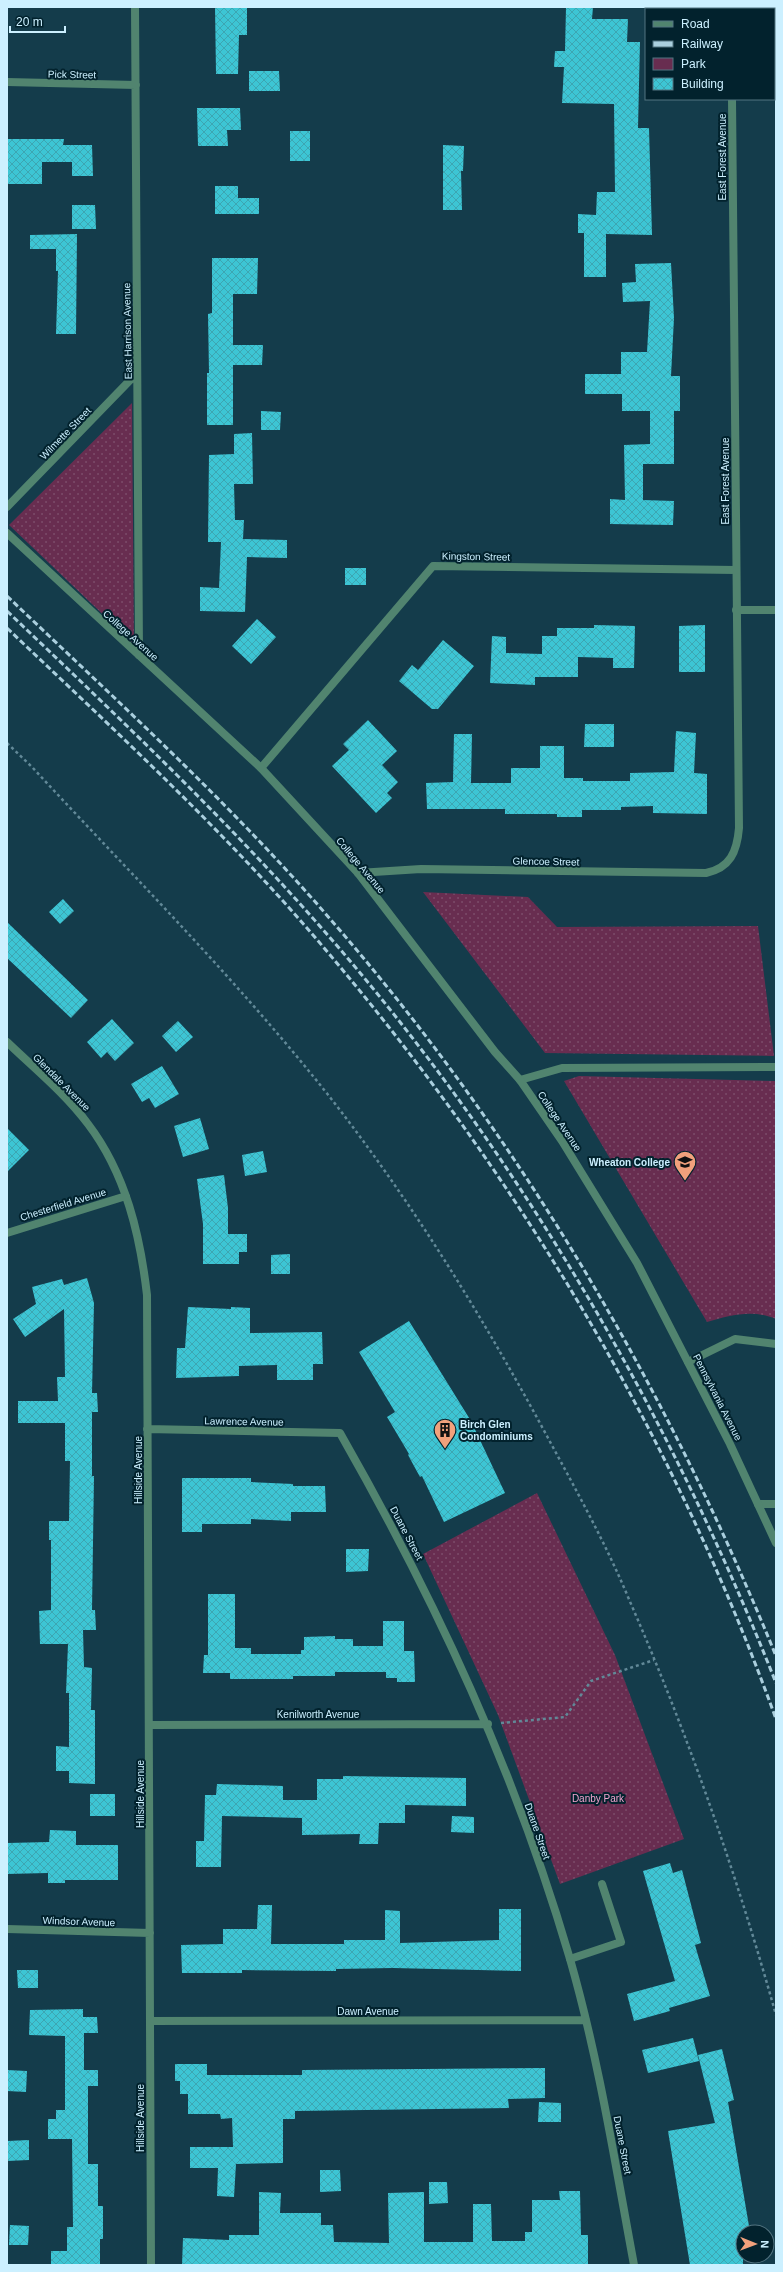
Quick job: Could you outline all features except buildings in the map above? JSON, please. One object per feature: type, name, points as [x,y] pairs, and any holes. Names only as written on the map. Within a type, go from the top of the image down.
[{"type":"street","name":"East Harrison Avenue","points":[[135,7],[139,655]]},
{"type":"street","name":"Pick Street","points":[[7,82],[136,85]]},
{"type":"street","name":"East Forest Avenue","points":[[731,860],[738,840],[732,100]]},
{"type":"street","name":"Wilmette Street","points":[[7,507],[137,373]]},
{"type":"street","name":"College Avenue","points":[[7,533],[261,768],[358,873],[495,1052],[520,1080],[562,1141],[637,1263]]},
{"type":"street","name":"Kingston Street","points":[[261,768],[433,566],[736,570]]},
{"type":"street","points":[[736,610],[776,610]]},
{"type":"street","name":"Glencoe Street","points":[[358,873],[421,869],[706,873],[723,867],[731,860]]},
{"type":"street","name":"Glendale Avenue","points":[[7,1042],[67,1100],[88,1124],[107,1152],[126,1196],[139,1239],[147,1295],[146,1323]]},
{"type":"street","points":[[520,1080],[562,1068],[776,1067]]},
{"type":"street","name":"Chesterfield Avenue","points":[[7,1233],[126,1196]]},
{"type":"street","name":"Pennsylvania Avenue","points":[[637,1263],[688,1362],[776,1543]]},
{"type":"street","name":"Hillside Avenue","points":[[146,1323],[151,2265]]},
{"type":"street","points":[[688,1362],[735,1339],[776,1344]]},
{"type":"street","name":"Lawrence Avenue","points":[[147,1429],[340,1433]]},
{"type":"street","name":"Duane Street","points":[[340,1433],[420,1579],[488,1724],[525,1823],[570,1959],[586,2020],[616,2161],[634,2265]]},
{"type":"street","points":[[758,1504],[776,1504]]},
{"type":"street","name":"Kenilworth Avenue","points":[[149,1725],[488,1724]]},
{"type":"street","points":[[570,1959],[620,1942],[602,1884]]},
{"type":"street","name":"Windsor Avenue","points":[[7,1929],[150,1933]]},
{"type":"street","name":"Dawn Avenue","points":[[150,2021],[586,2020]]},
{"type":"path","points":[[7,743],[245,996],[329,1097],[426,1230],[517,1381],[575,1489],[628,1595],[720,1831],[776,2014]]},
{"type":"path","points":[[488,1724],[565,1717],[592,1681],[654,1660]]},
{"type":"green space","points":[[132,403],[134,644],[9,525]]},
{"type":"green space","points":[[423,892],[528,897],[557,927],[758,926],[774,1056],[545,1053]]},
{"type":"green space","points":[[579,1076],[776,1081],[776,1319],[759,1314],[742,1314],[707,1322],[564,1081]]},
{"type":"green space","name":"Danby Park","points":[[537,1493],[615,1655],[684,1839],[560,1884],[498,1715],[423,1554]]},
{"type":"railway","points":[[7,596],[173,754],[254,835],[331,920],[400,1003],[465,1089],[527,1178],[584,1270],[637,1363],[687,1459],[733,1557],[776,1656]]},
{"type":"railway","points":[[7,611],[166,764],[244,843],[318,924],[390,1009],[457,1097],[521,1189],[580,1284],[635,1381],[686,1480],[733,1581],[776,1683]]},
{"type":"railway","points":[[7,628],[164,778],[277,895],[313,935],[386,1023],[455,1115],[520,1209],[580,1306],[637,1406],[688,1508],[734,1612],[776,1719]]},
{"type":"place","name":"Wheaton College","points":[[685,1182]]},
{"type":"place","name":"Birch Glen Condominiums","points":[[445,1450]]}]
